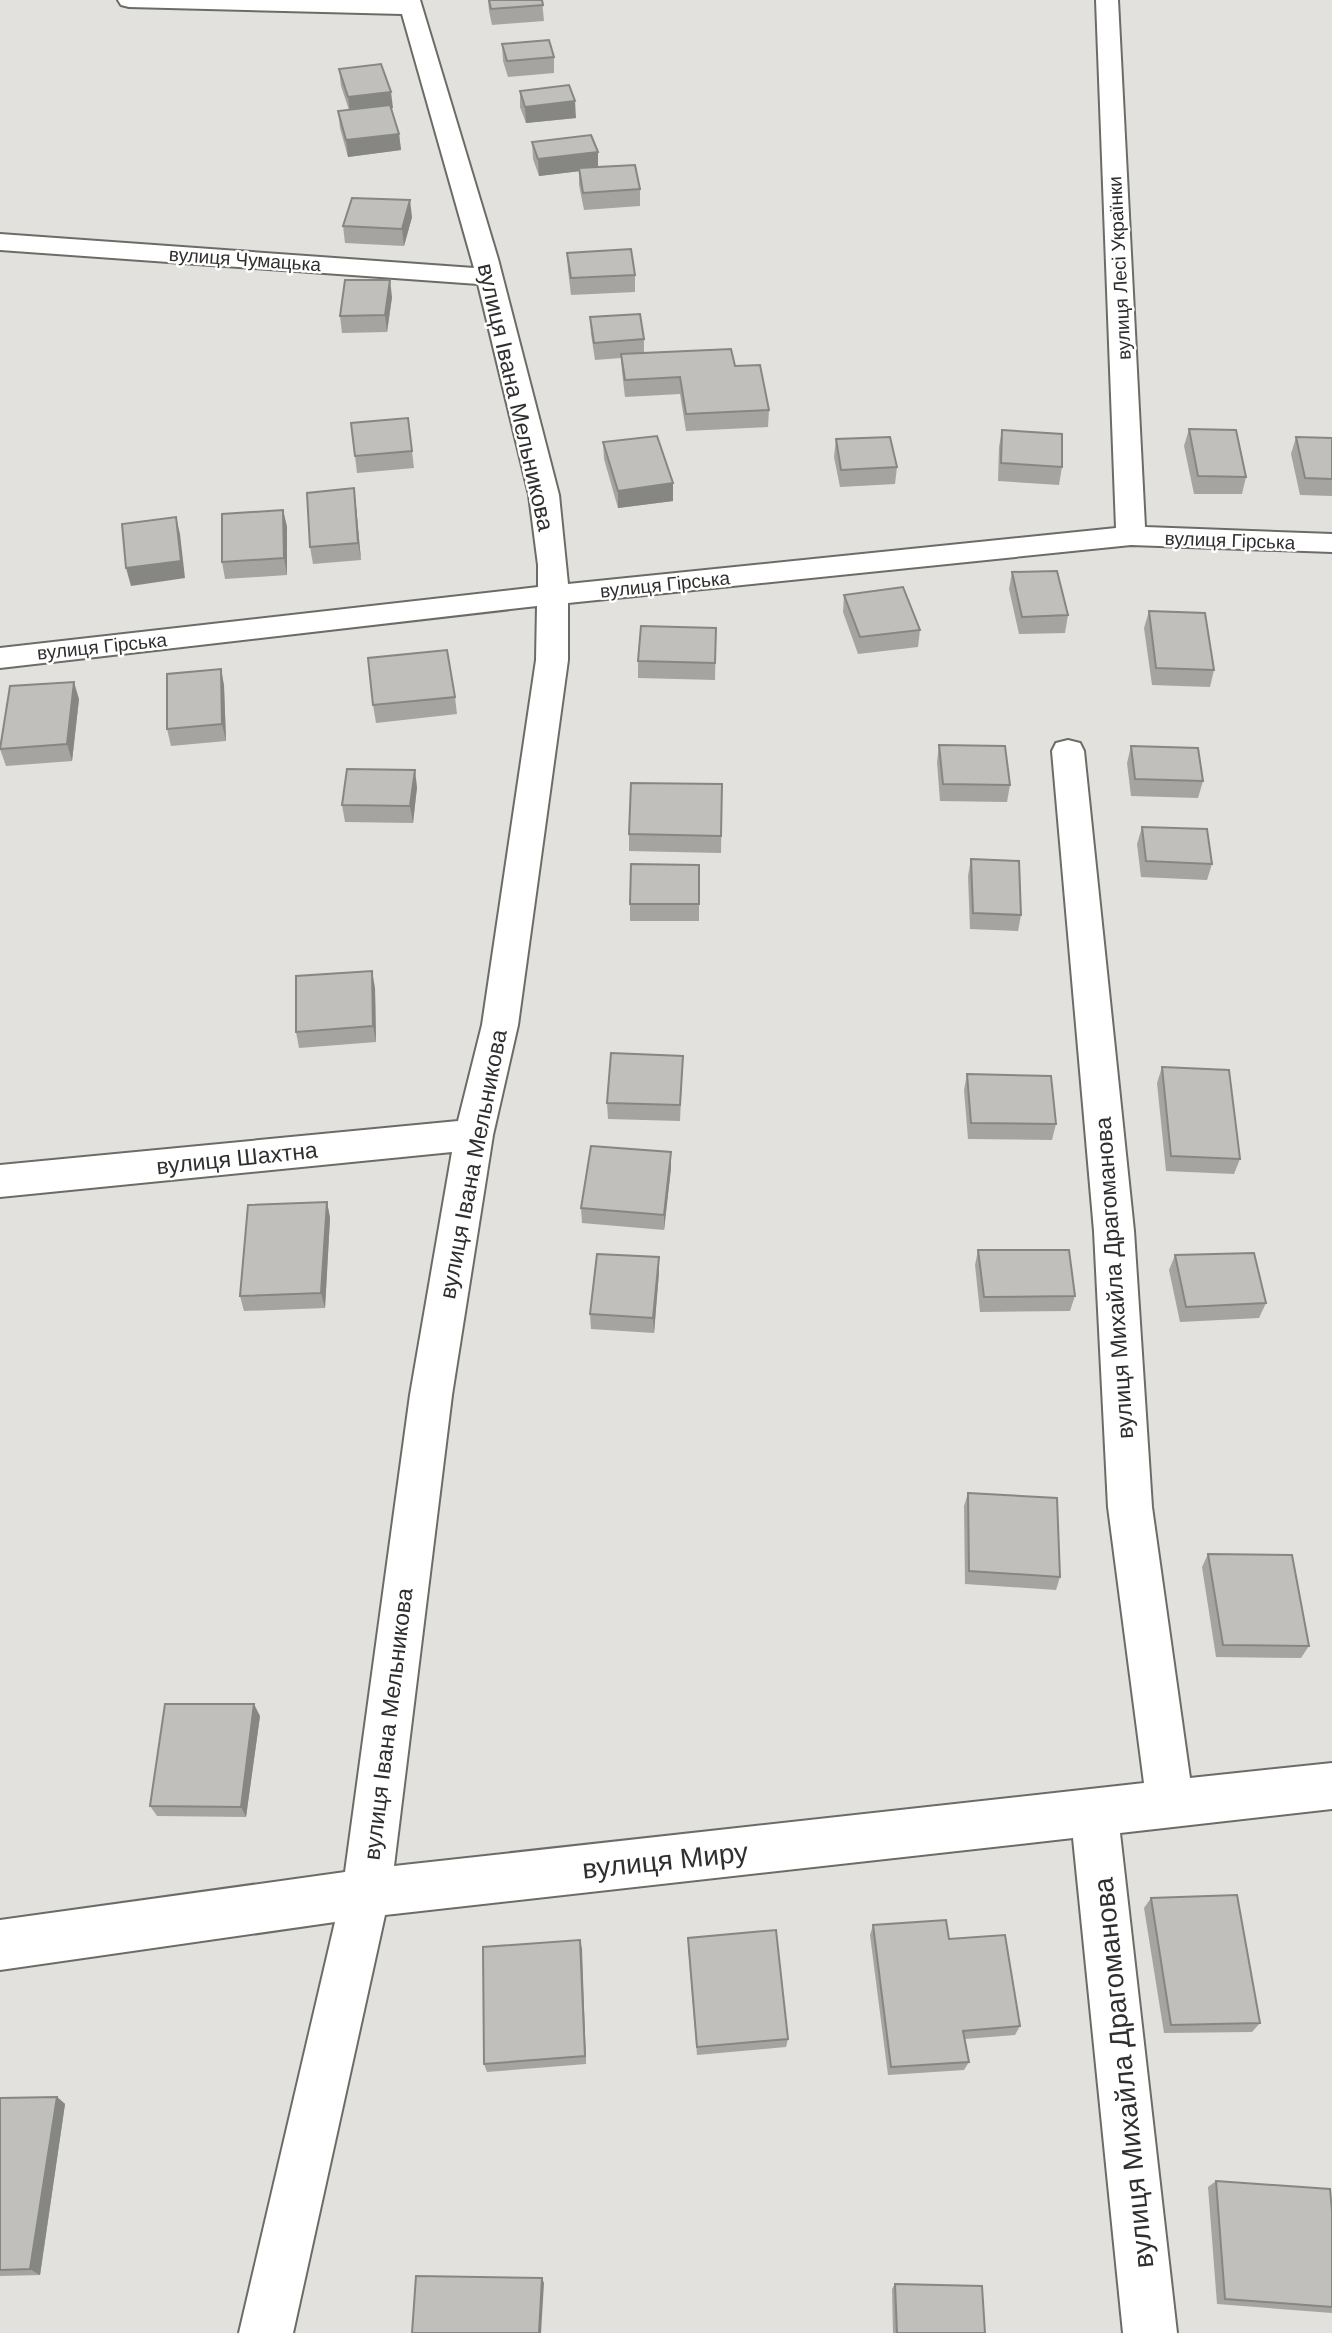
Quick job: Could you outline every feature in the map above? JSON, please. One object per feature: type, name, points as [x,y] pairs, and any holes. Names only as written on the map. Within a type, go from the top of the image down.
[{"type":"street","points":[[129,0],[410,4]]},
{"type":"street","name":"вулиця Лесі Українки","points":[[1107,0],[1131,536]]},
{"type":"street","name":"вулиця Івана Мельникова","points":[[266,2333],[366,1893],[431,1395],[474,1135],[500,1025],[552,660],[553,565],[544,495],[489,276],[410,4]]},
{"type":"street","name":"вулиця Чумацька","points":[[0,242],[489,276]]},
{"type":"street","name":"вулиця Гірська","points":[[0,658],[551,595],[1131,536],[1332,543]]},
{"type":"street","name":"вулиця Михайла Драгоманова","points":[[1068,751],[1114,1231],[1130,1507],[1170,1804]]},
{"type":"street","name":"вулиця Шахтна","points":[[0,1181],[474,1135]]},
{"type":"street","name":"вулиця Миру","points":[[0,1945],[366,1893],[1332,1786]]},
{"type":"street","name":"вулиця Михайла Драгоманова","points":[[1094,1813],[1150,2333]]},
{"type":"building","points":[[489,0],[542,0],[543,5],[491,9]]},
{"type":"building","points":[[549,40],[554,57],[507,61],[502,44]]},
{"type":"building","points":[[381,64],[391,92],[348,97],[339,69]]},
{"type":"building","points":[[569,85],[575,101],[525,107],[520,91]]},
{"type":"building","points":[[390,105],[399,134],[346,140],[338,111]]},
{"type":"building","points":[[591,135],[598,152],[538,159],[532,142]]},
{"type":"building","points":[[635,165],[640,189],[583,193],[579,168]]},
{"type":"building","points":[[352,198],[410,200],[402,229],[343,226]]},
{"type":"building","points":[[631,249],[635,275],[571,278],[567,253]]},
{"type":"building","points":[[345,280],[390,280],[385,315],[340,316]]},
{"type":"building","points":[[640,314],[644,339],[594,343],[590,317]]},
{"type":"building","points":[[731,349],[735,366],[760,365],[769,410],[686,414],[680,377],[625,380],[621,354]]},
{"type":"building","points":[[408,418],[412,451],[355,456],[351,423]]},
{"type":"building","points":[[1189,429],[1236,430],[1246,477],[1198,476]]},
{"type":"building","points":[[1002,430],[1062,434],[1062,467],[1001,463]]},
{"type":"building","points":[[657,436],[673,483],[618,491],[603,442]]},
{"type":"building","points":[[890,437],[897,467],[841,470],[836,439]]},
{"type":"building","points":[[1296,437],[1332,438],[1332,479],[1305,478]]},
{"type":"building","points":[[354,488],[358,543],[310,547],[307,493]]},
{"type":"building","points":[[283,510],[284,558],[222,562],[222,514]]},
{"type":"building","points":[[176,517],[181,561],[126,568],[122,524]]},
{"type":"building","points":[[1057,571],[1068,615],[1022,617],[1012,572]]},
{"type":"building","points":[[903,587],[920,630],[860,637],[844,595]]},
{"type":"building","points":[[1149,611],[1205,613],[1214,670],[1156,668]]},
{"type":"building","points":[[641,626],[716,628],[715,663],[638,661]]},
{"type":"building","points":[[447,650],[455,697],[373,705],[368,658]]},
{"type":"building","points":[[221,669],[222,724],[167,729],[167,674]]},
{"type":"building","points":[[74,682],[67,744],[0,749],[10,686]]},
{"type":"building","points":[[939,745],[1005,746],[1010,785],[943,784]]},
{"type":"building","points":[[1131,746],[1198,748],[1203,781],[1135,779]]},
{"type":"building","points":[[347,769],[415,770],[410,806],[342,805]]},
{"type":"building","points":[[631,783],[722,784],[721,836],[629,834]]},
{"type":"building","points":[[1142,827],[1207,829],[1212,864],[1146,861]]},
{"type":"building","points":[[971,859],[1019,861],[1021,915],[973,913]]},
{"type":"building","points":[[631,864],[699,865],[699,904],[630,904]]},
{"type":"building","points":[[372,971],[373,1026],[296,1032],[296,976]]},
{"type":"building","points":[[611,1053],[683,1056],[680,1105],[607,1103]]},
{"type":"building","points":[[1162,1067],[1229,1070],[1240,1159],[1171,1156]]},
{"type":"building","points":[[967,1074],[1051,1076],[1056,1124],[971,1123]]},
{"type":"building","points":[[591,1146],[671,1152],[664,1215],[581,1208]]},
{"type":"building","points":[[327,1202],[321,1293],[240,1296],[248,1205]]},
{"type":"building","points":[[978,1250],[1069,1250],[1075,1296],[984,1297]]},
{"type":"building","points":[[1254,1253],[1266,1303],[1186,1307],[1175,1255]]},
{"type":"building","points":[[597,1254],[659,1257],[653,1318],[590,1314]]},
{"type":"building","points":[[968,1493],[1057,1498],[1060,1577],[969,1571]]},
{"type":"building","points":[[1208,1554],[1292,1555],[1309,1646],[1223,1645]]},
{"type":"building","points":[[165,1704],[254,1704],[241,1807],[150,1806]]},
{"type":"building","points":[[1237,1895],[1260,2023],[1171,2025],[1151,1898]]},
{"type":"building","points":[[946,1920],[949,1939],[1005,1935],[1020,2026],[963,2031],[969,2062],[891,2067],[873,1925]]},
{"type":"building","points":[[776,1930],[788,2039],[697,2047],[688,1938]]},
{"type":"building","points":[[580,1940],[585,2056],[484,2064],[483,1947]]},
{"type":"building","points":[[57,2097],[30,2269],[0,2270],[0,2098]]},
{"type":"building","points":[[1216,2181],[1330,2189],[1332,2307],[1225,2299]]},
{"type":"building","points":[[416,2276],[542,2278],[539,2333],[412,2333]]},
{"type":"building","points":[[895,2284],[982,2286],[985,2333],[897,2333]]}]
